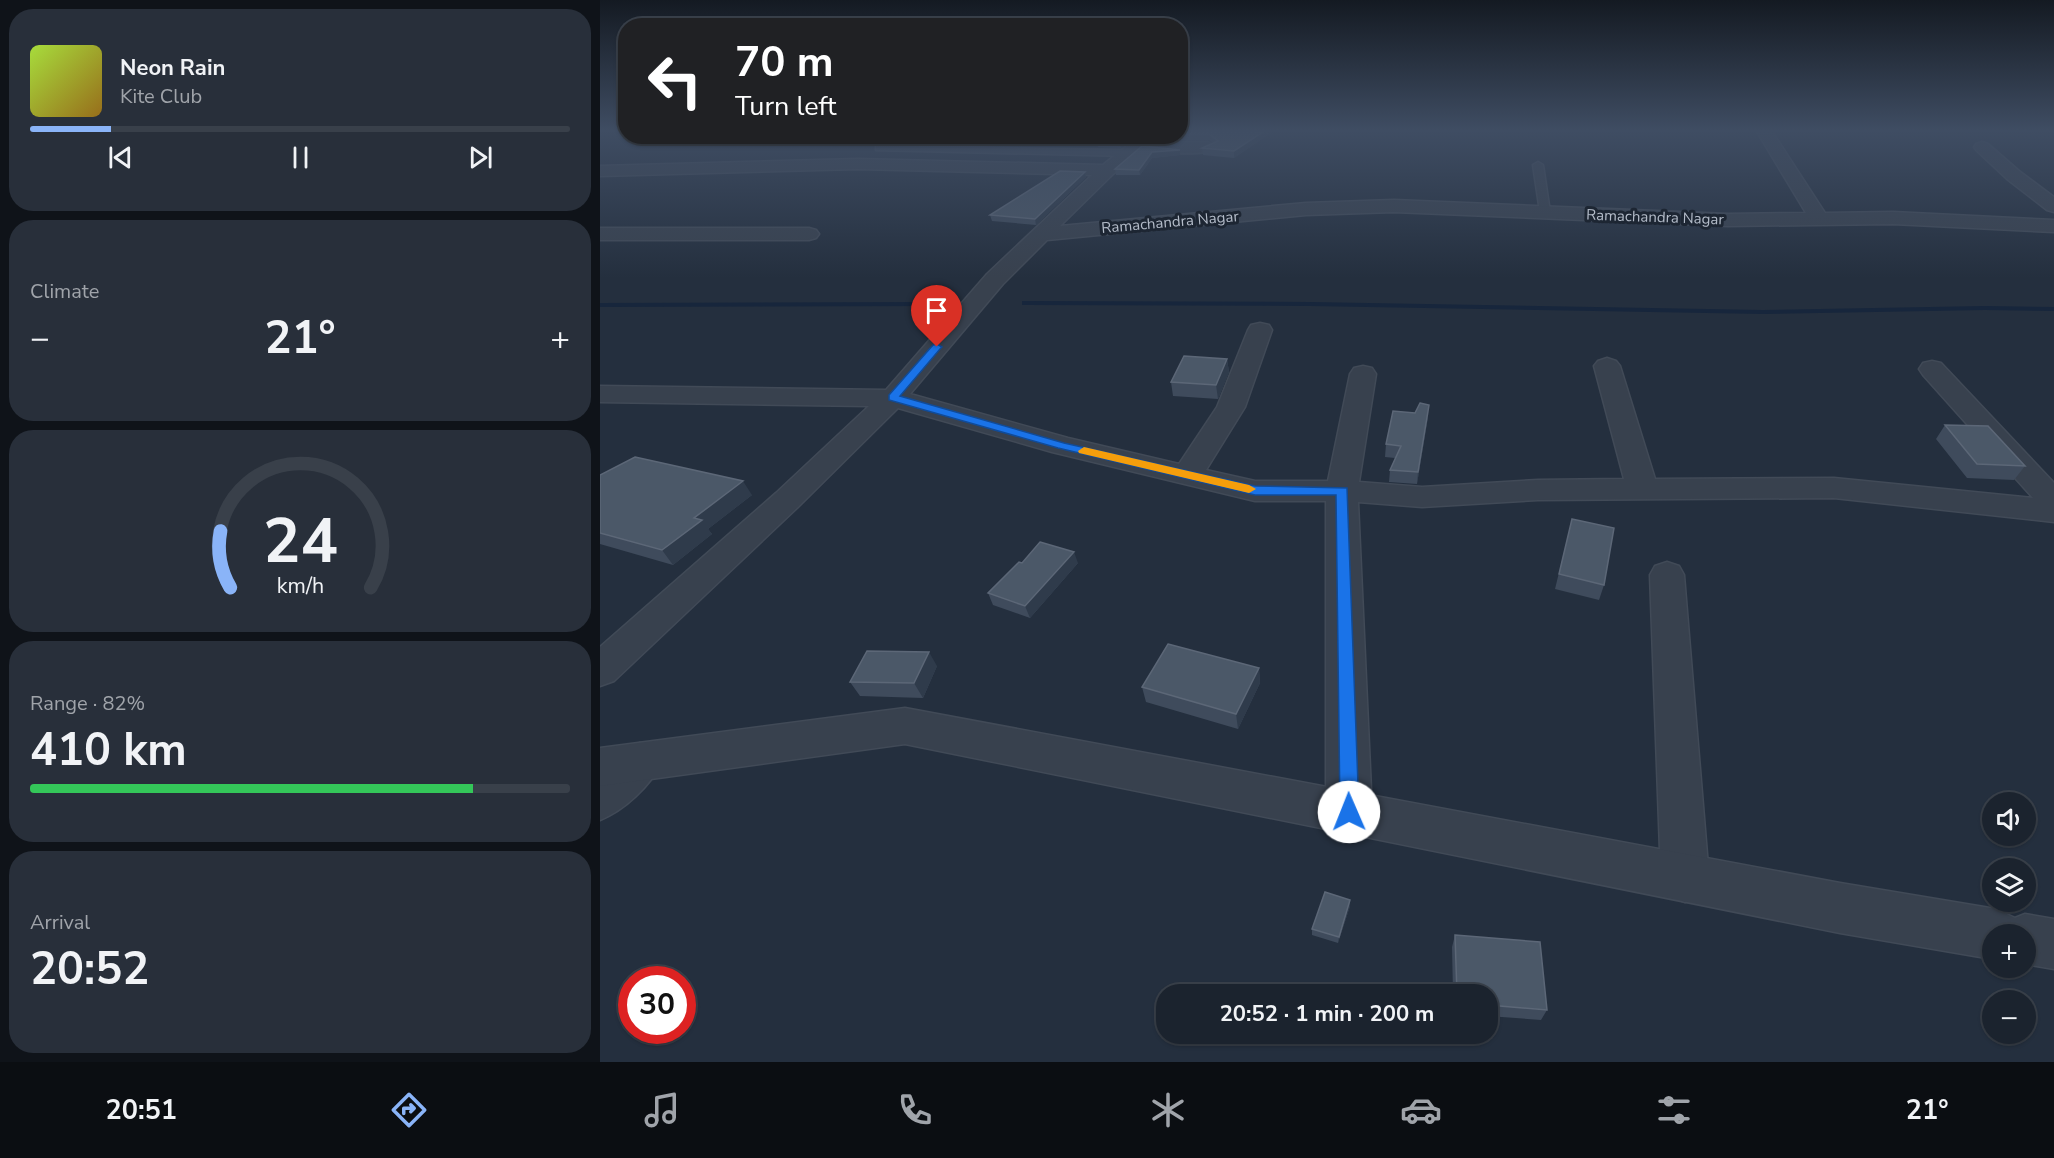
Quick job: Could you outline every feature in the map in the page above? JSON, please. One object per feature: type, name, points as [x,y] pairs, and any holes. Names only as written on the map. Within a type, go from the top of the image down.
[{"type":"street","points":[[600,670],[787,500],[893,398],[995,279],[1100,180]]},
{"type":"street","points":[[1795,180],[1819,219]]},
{"type":"street","points":[[2019,180],[2054,206]]},
{"type":"street","name":"Ramachandra Nagar","points":[[1042,234],[1306,209],[1394,206],[1728,220],[1893,218],[2054,226]]},
{"type":"street","points":[[600,234],[809,234]]},
{"type":"street","points":[[1187,475],[1231,406],[1260,330]]},
{"type":"street","points":[[1607,366],[1642,489]]},
{"type":"street","points":[[1932,369],[2054,502]]},
{"type":"street","points":[[1349,812],[1342,491],[1364,374]]},
{"type":"street","points":[[600,394],[893,398],[1062,446],[1255,490],[1342,491],[1422,497],[1538,490],[1834,488],[2054,511]]},
{"type":"street","points":[[1667,575],[1685,878]]},
{"type":"street","points":[[600,799],[620,765],[905,726],[1840,908],[1982,932]]},
{"type":"street","points":[[2036,941],[2054,944]]},
{"type":"lane","points":[[1540,180],[1545,212]]},
{"type":"building","points":[[1046,180],[1077,180],[1035,219],[990,215]]},
{"type":"building","points":[[1184,356],[1227,359],[1216,385],[1171,382]]},
{"type":"building","points":[[1420,403],[1429,405],[1418,472],[1390,470],[1401,446],[1386,444],[1393,411],[1415,413]]},
{"type":"building","points":[[1945,425],[1988,426],[2025,466],[1977,464]]},
{"type":"building","points":[[635,457],[743,481],[694,518],[702,520],[662,550],[600,533],[600,475]]},
{"type":"building","points":[[1572,519],[1614,528],[1604,585],[1559,574]]},
{"type":"building","points":[[1040,542],[1074,552],[1025,606],[988,593],[1019,562],[1022,563]]},
{"type":"building","points":[[1168,644],[1259,668],[1236,714],[1142,687]]},
{"type":"building","points":[[867,651],[929,652],[914,683],[850,682]]},
{"type":"building","points":[[1325,892],[1350,900],[1339,937],[1312,929]]},
{"type":"building","points":[[1455,935],[1540,942],[1547,1010],[1498,1006],[1498,984],[1457,984]]},
{"type":"waterway","points":[[1025,303],[1310,304],[1763,312],[2054,309]]},
{"type":"waterway","points":[[600,305],[941,304]]},
{"type":"slow traffic","points":[[1084,451],[1249,489]]},
{"type":"route","points":[[937,347],[893,398],[1062,446],[1255,490],[1342,491],[1349,812]]}]
